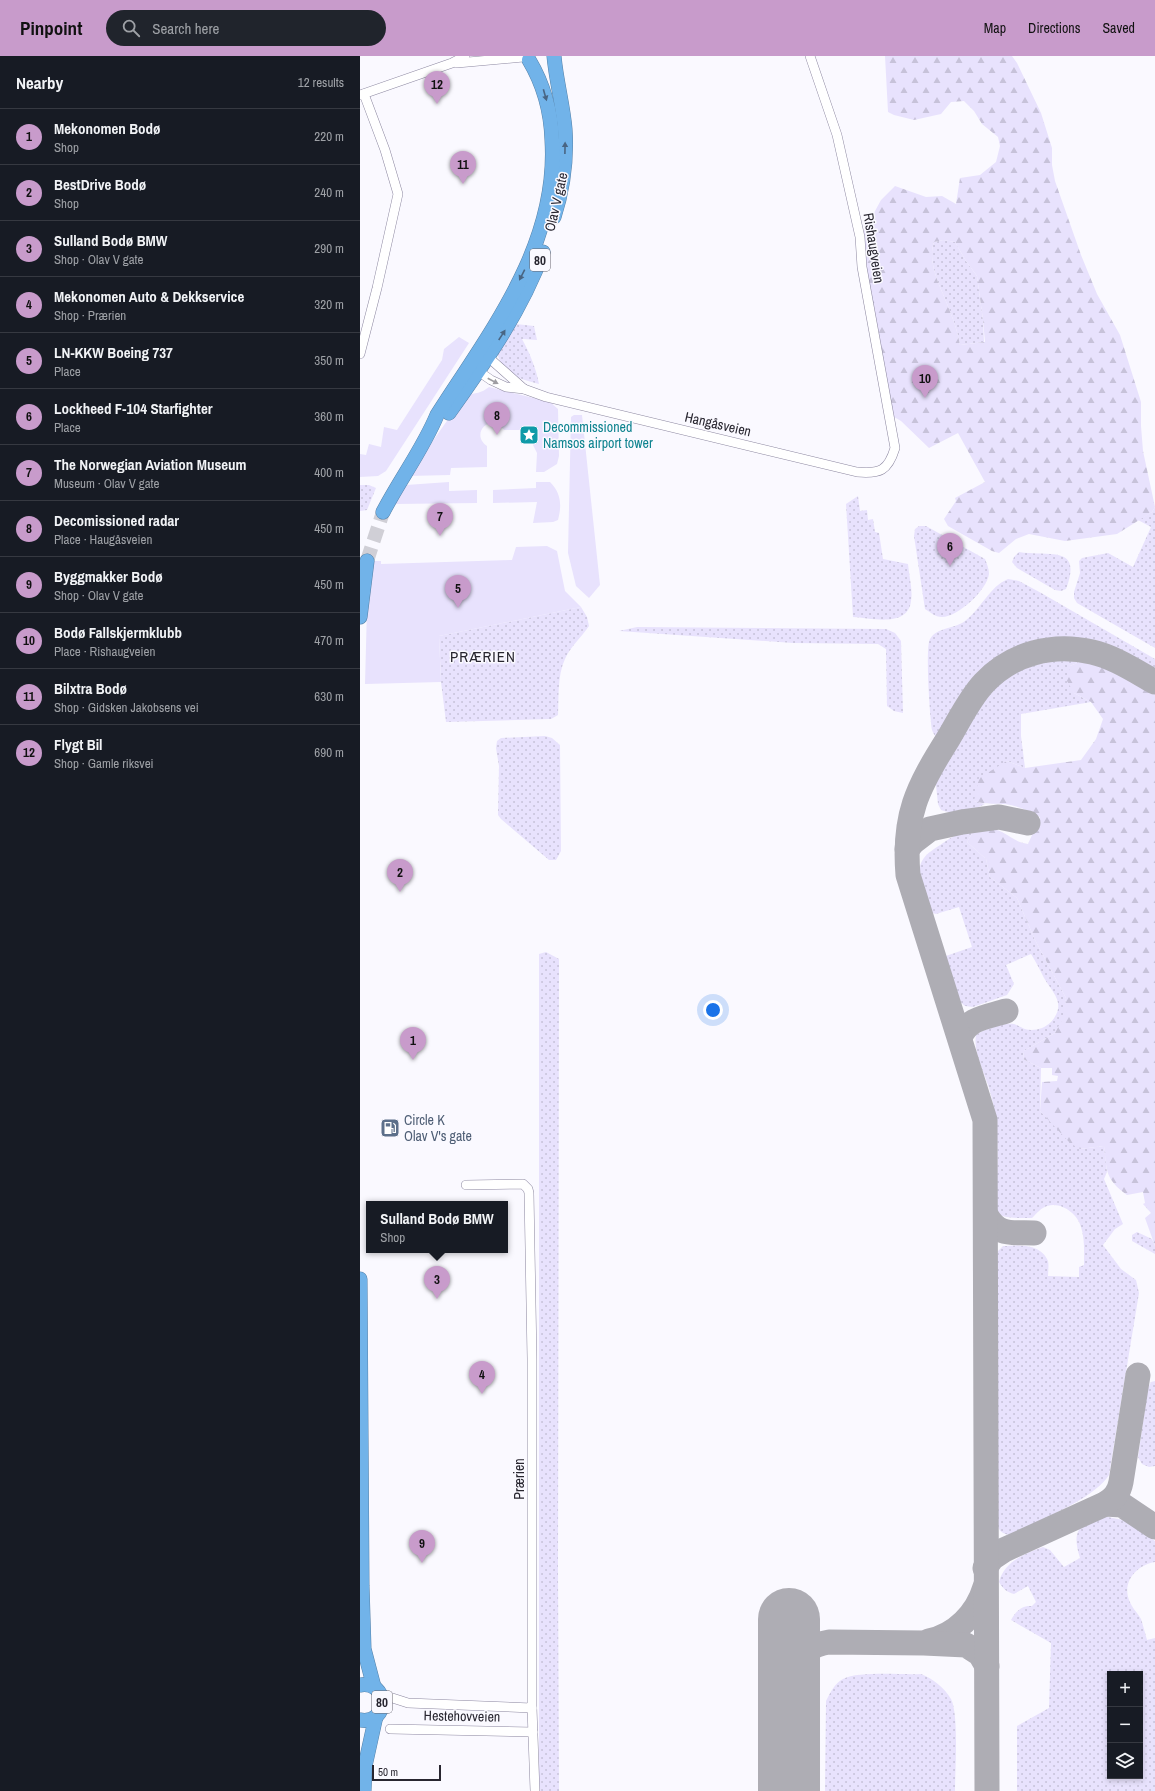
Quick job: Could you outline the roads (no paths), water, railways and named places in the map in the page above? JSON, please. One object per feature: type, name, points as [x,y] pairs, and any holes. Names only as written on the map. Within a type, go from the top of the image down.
[{"type":"highway","points":[[524,58],[539,60],[546,56]]},
{"type":"highway","name":"Olav V gate","points":[[383,512],[400,480],[429,434],[437,415],[481,357],[510,323],[530,284],[546,243],[559,200],[564,175],[565,135],[554,56]]},
{"type":"highway","name":"Olav V gate","points":[[429,434],[444,420],[478,371],[481,357],[527,266],[540,234],[553,174],[552,126],[543,87],[524,58]]},
{"type":"highway","points":[[360,617],[367,561]]},
{"type":"highway","name":"80","points":[[360,1279],[362,1654],[371,1689],[382,1703],[364,1766]]},
{"type":"highway","name":"80","points":[[360,1720],[368,1720],[378,1714]]},
{"type":"highway","name":"80","points":[[360,1743],[364,1766],[364,1791]]},
{"type":"street","points":[[360,354],[377,288],[398,194],[394,175],[361,95],[452,63],[465,56]]},
{"type":"street","name":"Rishaugveien","points":[[810,56],[837,135],[854,206],[860,237],[862,267],[895,448]]},
{"type":"street","points":[[452,63],[524,58]]},
{"type":"street","points":[[481,357],[524,389]]},
{"type":"street","points":[[478,371],[491,380],[506,387],[524,389]]},
{"type":"street","name":"Hangåsveien","points":[[524,389],[546,397],[857,472],[872,473],[882,471],[891,462],[895,448]]},
{"type":"street","name":"Prærien","points":[[466,1185],[523,1184],[528,1189],[529,1193],[532,1359],[532,1708]]},
{"type":"street","points":[[371,1689],[387,1697],[408,1703]]},
{"type":"street","points":[[378,1714],[390,1706],[408,1703],[532,1708],[535,1791]]},
{"type":"street","name":"Hestehovveien","points":[[390,1729],[533,1732]]},
{"type":"tunnel","points":[[367,561],[383,512]]},
{"type":"place","name":"Flygt Bil","points":[[437,104]]},
{"type":"place","name":"Bilxtra Bodø","points":[[463,184]]},
{"type":"place","name":"Bodø Fallskjermklubb","points":[[925,398]]},
{"type":"place","name":"Decomissioned radar","points":[[497,435]]},
{"type":"place","name":"Decommissioned Namsos airport tower","points":[[529,435]]},
{"type":"place","name":"The Norwegian Aviation Museum","points":[[440,536]]},
{"type":"place","name":"Lockheed F-104 Starfighter","points":[[950,566]]},
{"type":"place","name":"LN-KKW Boeing 737","points":[[458,608]]},
{"type":"place","name":"BestDrive Bodø","points":[[400,892]]},
{"type":"place","name":"Mekonomen Bodø","points":[[413,1060]]},
{"type":"place","name":"Circle K Olav V's gate","points":[[390,1128]]},
{"type":"place","name":"Sulland Bodø BMW","points":[[437,1299]]},
{"type":"place","name":"Mekonomen Auto & Dekkservice","points":[[482,1394]]},
{"type":"place","name":"Byggmakker Bodø","points":[[422,1563]]},
{"type":"district","name":"PRÆRIEN","points":[[483,657]]}]
